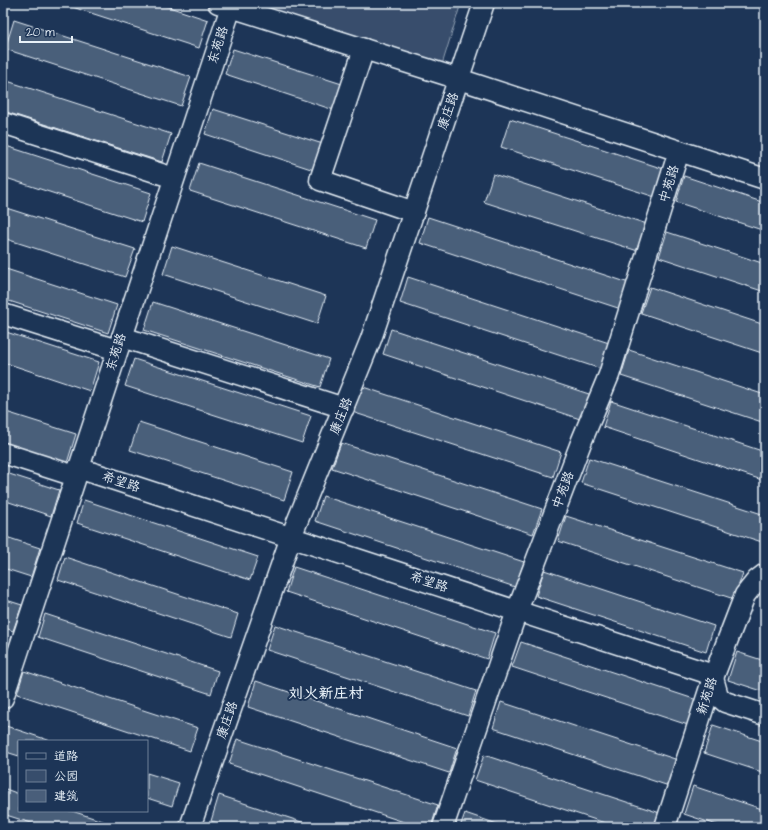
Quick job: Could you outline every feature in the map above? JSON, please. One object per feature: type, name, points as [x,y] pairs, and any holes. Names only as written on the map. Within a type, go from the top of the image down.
[{"type":"street","name":"康庄路","points":[[190,827],[291,537],[371,339],[484,3]]},
{"type":"street","points":[[224,5],[765,178]]},
{"type":"street","name":"东苑路","points":[[3,698],[174,178],[224,5]]},
{"type":"street","points":[[364,49],[320,180],[414,212]]},
{"type":"street","points":[[3,123],[174,178]]},
{"type":"street","name":"中苑路","points":[[443,827],[518,611],[582,440],[609,375],[679,151]]},
{"type":"street","points":[[3,314],[120,343],[344,408]]},
{"type":"street","name":"希望路","points":[[3,453],[77,472],[291,537],[704,672],[713,678]]},
{"type":"street","name":"新苑路","points":[[665,827],[713,678],[745,595],[757,580],[765,574]]},
{"type":"street","points":[[713,678],[718,696],[725,702],[765,715]]},
{"type":"green space","points":[[239,3],[461,3],[441,68]]},
{"type":"building","points":[[60,3],[157,3],[208,20],[199,48]]},
{"type":"building","points":[[14,20],[191,77],[181,106],[5,49]]},
{"type":"building","points":[[233,49],[345,85],[337,111],[225,74]]},
{"type":"building","points":[[4,80],[171,134],[162,162],[3,111]]},
{"type":"building","points":[[213,109],[326,145],[317,171],[205,134]]},
{"type":"building","points":[[510,119],[664,169],[655,197],[501,147]]},
{"type":"building","points":[[3,145],[151,193],[142,222],[3,177]]},
{"type":"building","points":[[199,163],[375,220],[366,248],[190,191]]},
{"type":"building","points":[[493,174],[647,224],[638,251],[484,202]]},
{"type":"building","points":[[684,176],[765,203],[765,231],[676,202]]},
{"type":"building","points":[[3,207],[135,249],[125,277],[3,238]]},
{"type":"building","points":[[428,217],[629,283],[621,309],[420,243]]},
{"type":"building","points":[[667,232],[765,264],[765,292],[659,257]]},
{"type":"building","points":[[172,246],[326,296],[317,324],[163,274]]},
{"type":"building","points":[[3,268],[117,305],[108,333],[3,299]]},
{"type":"building","points":[[408,277],[609,343],[601,369],[400,303]]},
{"type":"building","points":[[650,287],[765,325],[765,354],[641,313]]},
{"type":"building","points":[[153,302],[329,359],[320,387],[144,330]]},
{"type":"building","points":[[391,329],[592,395],[583,420],[383,354]]},
{"type":"building","points":[[3,331],[99,362],[90,391],[3,362]]},
{"type":"building","points":[[629,350],[765,395],[765,423],[621,376]]},
{"type":"building","points":[[134,359],[311,416],[302,443],[125,386]]},
{"type":"building","points":[[360,386],[561,452],[553,477],[352,412]]},
{"type":"building","points":[[611,401],[765,452],[765,481],[603,427]]},
{"type":"building","points":[[3,411],[76,434],[67,463],[3,442]]},
{"type":"building","points":[[139,422],[293,472],[284,500],[130,450]]},
{"type":"building","points":[[341,443],[542,509],[533,534],[332,468]]},
{"type":"building","points":[[589,458],[765,515],[765,543],[581,483]]},
{"type":"building","points":[[3,472],[59,490],[51,516],[3,500]]},
{"type":"building","points":[[323,496],[524,562],[515,587],[315,521]]},
{"type":"building","points":[[84,500],[258,557],[250,580],[77,523]]},
{"type":"building","points":[[566,516],[743,573],[734,599],[558,541]]},
{"type":"building","points":[[3,536],[40,548],[31,577],[3,568]]},
{"type":"building","points":[[65,557],[238,614],[231,637],[58,580]]},
{"type":"building","points":[[294,567],[495,633],[487,659],[286,592]]},
{"type":"building","points":[[544,570],[714,626],[706,652],[536,596]]},
{"type":"building","points":[[3,599],[22,605],[13,631],[3,627]]},
{"type":"building","points":[[45,614],[218,671],[211,694],[38,637]]},
{"type":"building","points":[[275,625],[476,691],[468,716],[267,650]]},
{"type":"building","points":[[521,642],[697,700],[688,725],[512,667]]},
{"type":"building","points":[[737,652],[765,661],[765,692],[728,680]]},
{"type":"building","points":[[24,671],[198,728],[190,751],[17,694]]},
{"type":"building","points":[[256,681],[457,748],[449,773],[248,707]]},
{"type":"building","points":[[501,702],[678,760],[669,786],[493,728]]},
{"type":"building","points":[[713,725],[765,742],[765,773],[704,753]]},
{"type":"building","points":[[6,726],[48,740],[18,740],[18,756],[3,751],[3,737]]},
{"type":"building","points":[[237,739],[438,805],[431,827],[419,827],[229,764]]},
{"type":"building","points":[[484,755],[660,813],[655,827],[617,827],[475,780]]},
{"type":"building","points":[[148,773],[179,783],[172,806],[148,798]]},
{"type":"building","points":[[693,786],[765,810],[765,827],[723,827],[684,814]]},
{"type":"building","points":[[3,788],[18,794],[18,812],[75,812],[121,827],[44,827],[3,814]]},
{"type":"building","points":[[219,795],[317,827],[231,827],[211,821]]},
{"type":"building","points":[[465,813],[506,827],[460,827]]},
{"type":"district","name":"刘火新庄村","points":[[326,693]]}]
